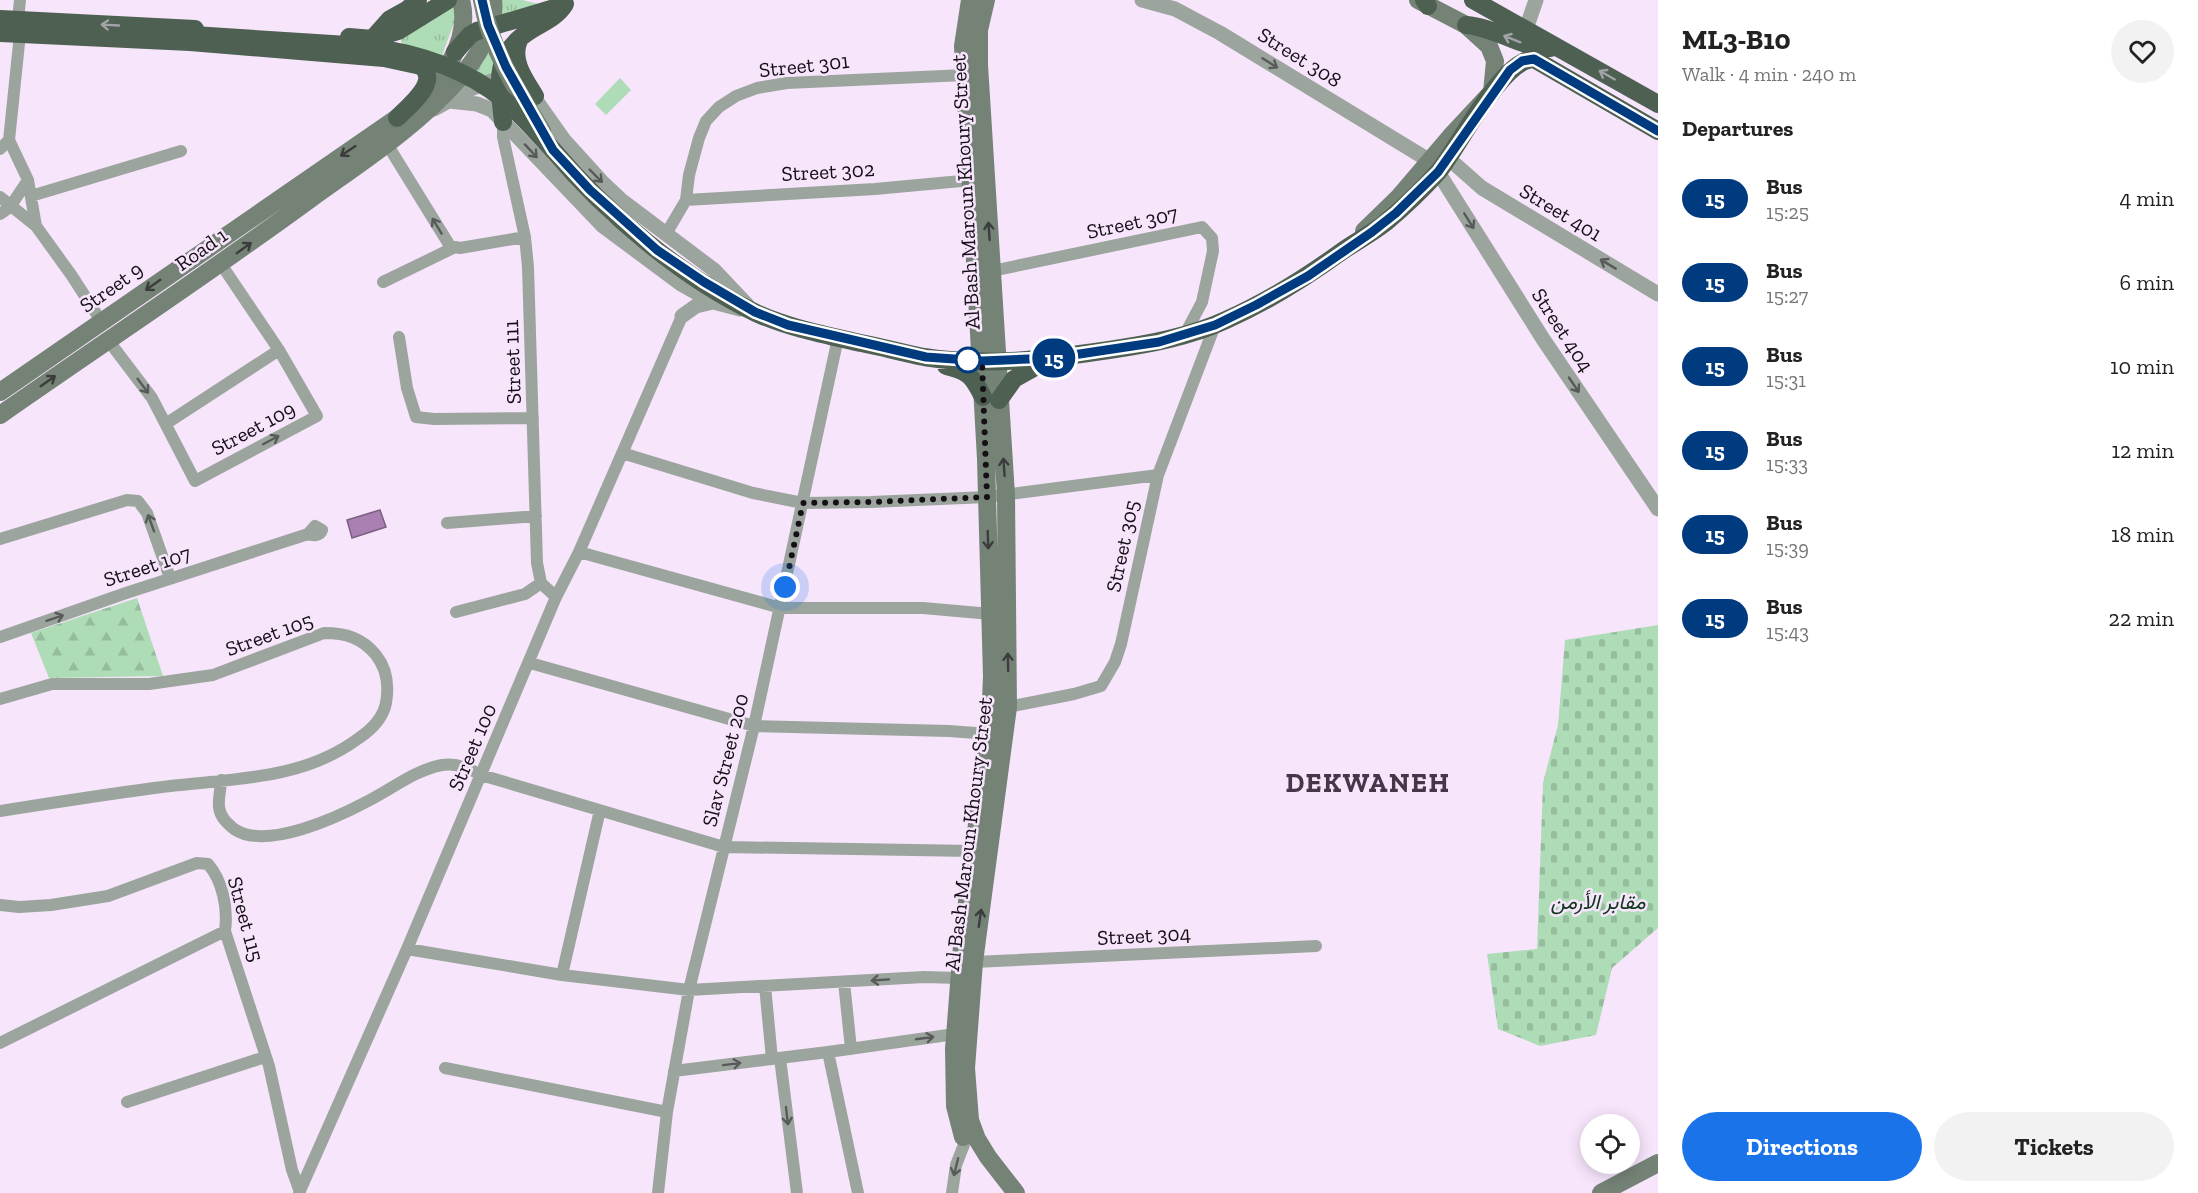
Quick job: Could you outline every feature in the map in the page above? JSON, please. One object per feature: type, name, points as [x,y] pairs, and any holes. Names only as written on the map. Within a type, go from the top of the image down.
[{"type":"highway","points":[[370,38],[390,19],[408,9],[418,0]]},
{"type":"highway","points":[[370,38],[398,31],[448,0]]},
{"type":"highway","points":[[1473,0],[1658,104]]},
{"type":"highway","points":[[455,52],[470,35],[567,2]]},
{"type":"highway","points":[[503,122],[499,81],[505,57],[524,35],[558,14],[567,2]]},
{"type":"highway","points":[[0,33],[13,25],[370,38],[400,43],[401,47],[384,58]]},
{"type":"highway","points":[[13,25],[139,40],[384,58],[421,66],[427,75],[425,87],[397,118]]},
{"type":"highway","points":[[1466,25],[1482,27],[1538,47],[1559,48]]},
{"type":"highway","points":[[139,40],[178,34],[363,46],[391,49],[422,57],[480,83],[502,98],[524,118],[576,177],[657,250],[704,282],[755,312],[788,325],[926,357],[990,362],[1053,358],[1159,342],[1215,325],[1308,276],[1384,223],[1439,164],[1492,92],[1515,65],[1528,59],[1534,59],[1658,131]]},
{"type":"highway","points":[[519,40],[515,51],[516,60],[534,96]]},
{"type":"highway","points":[[926,357],[940,364],[965,371],[991,398],[1014,379],[1053,358]]},
{"type":"main road","name":"Street 9","points":[[0,392],[413,107],[432,88],[455,52],[462,24],[461,0]]},
{"type":"main road","points":[[482,0],[488,25],[506,67],[553,150]]},
{"type":"main road","name":"Road 1","points":[[0,415],[220,264],[387,144],[423,115],[464,72],[478,51],[493,17],[493,0]]},
{"type":"main road","name":"Al Bash Maroun Khoury Street","points":[[970,0],[964,30],[965,75],[972,180],[990,362]]},
{"type":"main road","name":"Al Bash Maroun Khoury Street","points":[[986,0],[979,30],[979,65],[992,271],[991,398],[987,497],[992,677],[989,734],[959,978],[953,1080],[955,1106],[965,1142],[977,1163],[1000,1193]]},
{"type":"main road","points":[[1423,2],[1477,33],[1493,53],[1495,68],[1492,92]]},
{"type":"main road","name":"Al Bash Maroun Khoury Street","points":[[991,398],[1006,495],[1008,707],[982,962],[966,1068],[970,1120],[977,1139],[1016,1193]]},
{"type":"main road","points":[[1601,1193],[1656,1168]]},
{"type":"street","points":[[20,0],[13,25],[4,144],[28,180],[36,226],[101,321]]},
{"type":"street","name":"Street 308","points":[[1142,0],[1176,9],[1220,33],[1439,164]]},
{"type":"street","points":[[1526,29],[1536,0]]},
{"type":"street","name":"Street 301","points":[[666,234],[686,200],[689,175],[706,121],[719,107],[736,96],[757,88],[787,83],[965,75]]},
{"type":"street","points":[[423,115],[473,88],[499,81],[515,81],[527,88],[560,135],[586,166],[621,200],[714,270],[755,312]]},
{"type":"street","points":[[450,101],[484,106],[492,110],[603,226],[681,284],[712,302],[755,312]]},
{"type":"street","name":"Street 111","points":[[503,122],[503,137],[525,237],[528,267],[537,563],[541,583]]},
{"type":"street","points":[[387,144],[447,244],[453,248]]},
{"type":"street","points":[[31,196],[181,151]]},
{"type":"street","name":"Street 401","points":[[1439,164],[1658,294]]},
{"type":"street","name":"Street 404","points":[[1439,164],[1543,339],[1658,509]]},
{"type":"street","points":[[5,211],[28,180]]},
{"type":"street","name":"Street 302","points":[[686,200],[875,189],[972,180]]},
{"type":"street","points":[[0,197],[5,211],[36,226]]},
{"type":"street","name":"Street 307","points":[[992,271],[1202,227],[1212,238],[1213,251],[1202,302],[1185,334]]},
{"type":"street","points":[[383,282],[453,248],[525,237]]},
{"type":"street","name":"Street 109","points":[[108,340],[152,398],[195,481],[317,416],[279,350],[220,264]]},
{"type":"street","points":[[681,284],[684,305],[682,316]]},
{"type":"street","points":[[682,316],[696,306],[712,302]]},
{"type":"street","name":"Street 100","points":[[299,1192],[530,663],[556,597],[579,552],[682,316]]},
{"type":"street","name":"Street 305","points":[[1008,707],[1101,686],[1115,662],[1121,644],[1158,475],[1215,325]]},
{"type":"street","points":[[399,337],[407,388],[417,417],[434,419],[533,418]]},
{"type":"street","name":"Slav Street 200","points":[[658,1193],[667,1112],[689,990],[754,726],[838,338]]},
{"type":"street","points":[[166,423],[279,350]]},
{"type":"street","points":[[622,453],[753,493],[803,503],[987,497],[1158,475]]},
{"type":"street","points":[[0,539],[127,500],[138,501],[147,513],[170,578]]},
{"type":"street","points":[[447,523],[536,516]]},
{"type":"street","name":"Street 107","points":[[0,637],[170,578],[308,534]]},
{"type":"street","points":[[579,552],[780,608],[923,608],[991,614]]},
{"type":"street","points":[[456,612],[525,594],[541,583],[556,597]]},
{"type":"street","name":"Street 105","points":[[0,699],[52,684],[149,684],[213,675],[324,633],[341,633],[357,638],[370,647],[380,660],[388,692],[385,708],[366,734],[339,752],[301,768],[248,779],[142,789],[0,812]]},
{"type":"street","points":[[530,663],[754,726],[949,730],[989,734]]},
{"type":"street","points":[[221,780],[219,809],[223,819],[242,834],[256,836],[279,834],[309,827],[367,802],[407,779],[441,765],[455,764],[481,775],[724,847],[973,851]]},
{"type":"street","points":[[562,975],[600,810]]},
{"type":"street","name":"Street 115","points":[[0,905],[19,907],[51,905],[108,896],[204,862],[212,869],[227,915],[225,931],[266,1057],[299,1192]]},
{"type":"street","points":[[0,1043],[225,931]]},
{"type":"street","name":"Street 304","points":[[982,962],[1316,946]]},
{"type":"street","points":[[406,949],[562,975],[689,990],[924,977],[959,978]]},
{"type":"street","points":[[844,982],[851,1049]]},
{"type":"street","points":[[765,986],[797,1193]]},
{"type":"street","points":[[674,1071],[955,1034]]},
{"type":"street","points":[[828,1052],[858,1193]]},
{"type":"street","points":[[127,1102],[266,1057]]},
{"type":"street","points":[[446,1068],[667,1112]]},
{"type":"street","points":[[952,1193],[956,1165],[965,1142]]},
{"type":"green space","points":[[501,0],[522,0],[539,4],[502,15]]},
{"type":"green space","points":[[456,4],[454,23],[440,61],[403,48],[399,33]]},
{"type":"green space","points":[[486,43],[495,64],[493,77],[468,74]]},
{"type":"green space","points":[[620,78],[631,90],[606,115],[595,104]]},
{"type":"green space","points":[[137,598],[163,676],[49,678],[31,633]]},
{"type":"green space","name":"مقابر الأرمن","points":[[1658,625],[1658,928],[1612,968],[1596,1035],[1540,1046],[1498,1029],[1487,954],[1537,949],[1543,783],[1558,725],[1565,640]]},
{"type":"shaded area","points":[[380,510],[386,527],[352,538],[347,520]]},
{"type":"bus line","name":"15","points":[[482,0],[488,25],[506,67],[553,150],[576,177],[657,250],[704,282],[755,312],[788,325],[926,357],[997,362],[1053,358],[1159,342],[1224,321],[1308,276],[1396,213],[1438,172],[1492,92],[1510,70],[1528,59],[1534,59],[1658,131]]},
{"type":"district","name":"DEKWANEH","points":[[1368,783]]},
{"type":"route","points":[[785,587],[803,503],[987,497],[982,361],[968,360]]}]
